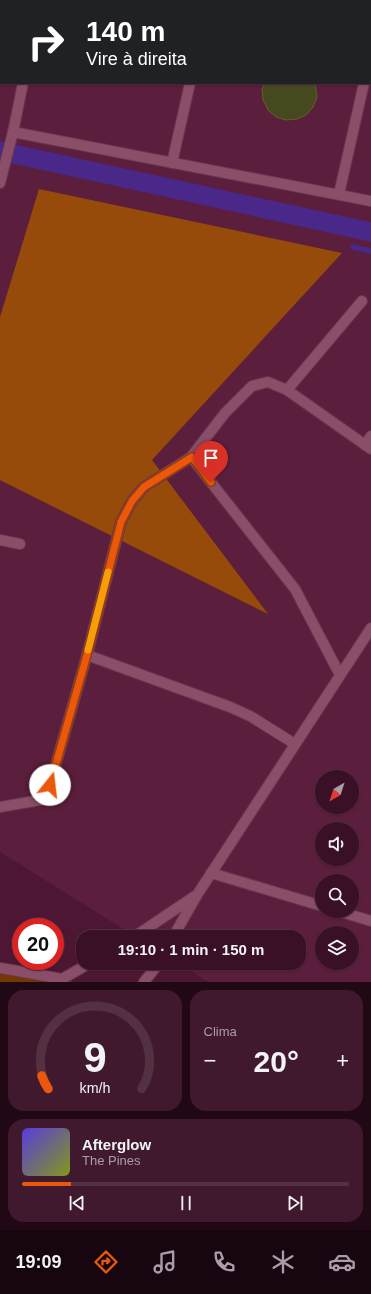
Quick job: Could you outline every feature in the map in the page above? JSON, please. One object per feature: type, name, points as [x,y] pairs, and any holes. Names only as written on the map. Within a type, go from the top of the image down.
[{"type":"lane","points":[[0,183],[23,84]]},
{"type":"lane","points":[[172,163],[190,84]]},
{"type":"lane","points":[[338,194],[364,84]]},
{"type":"lane","points":[[12,132],[371,201]]},
{"type":"lane","points":[[287,390],[362,301]]},
{"type":"lane","points":[[0,807],[46,799],[87,655],[121,522],[132,501],[144,487],[192,457],[225,413],[252,386],[268,382],[287,390],[368,447],[371,436]]},
{"type":"lane","points":[[192,457],[295,589],[340,675]]},
{"type":"lane","points":[[0,540],[20,544]]},
{"type":"lane","points":[[177,930],[211,873],[371,628]]},
{"type":"lane","points":[[87,655],[230,707],[250,716],[295,744]]},
{"type":"lane","points":[[211,873],[315,904]]},
{"type":"lane","points":[[144,930],[197,895]]},
{"type":"lane","points":[[359,917],[371,921]]},
{"type":"lane","points":[[0,968],[74,982]]},
{"type":"lane","points":[[62,979],[78,970]]},
{"type":"lane","points":[[144,982],[153,970]]},
{"type":"shaded area","points":[[0,84],[371,84],[371,982],[208,982],[189,970],[306,970],[306,930],[125,930],[0,852]]},
{"type":"shaded area","points":[[39,189],[342,253],[152,460],[268,614],[0,480],[0,317]]},
{"type":"shaded area","points":[[0,967],[74,982],[0,982]]},
{"type":"building","points":[[264,84],[315,84],[317,97],[313,107],[306,115],[297,119],[286,120],[276,117],[268,110],[263,100],[262,89]]},
{"type":"waterway","points":[[0,151],[371,232]]},
{"type":"waterway","points":[[353,247],[371,251]]},
{"type":"slow traffic","points":[[88,650],[108,572]]},
{"type":"route","points":[[50,785],[87,655],[121,522],[132,501],[144,487],[192,457],[211,482]]}]
